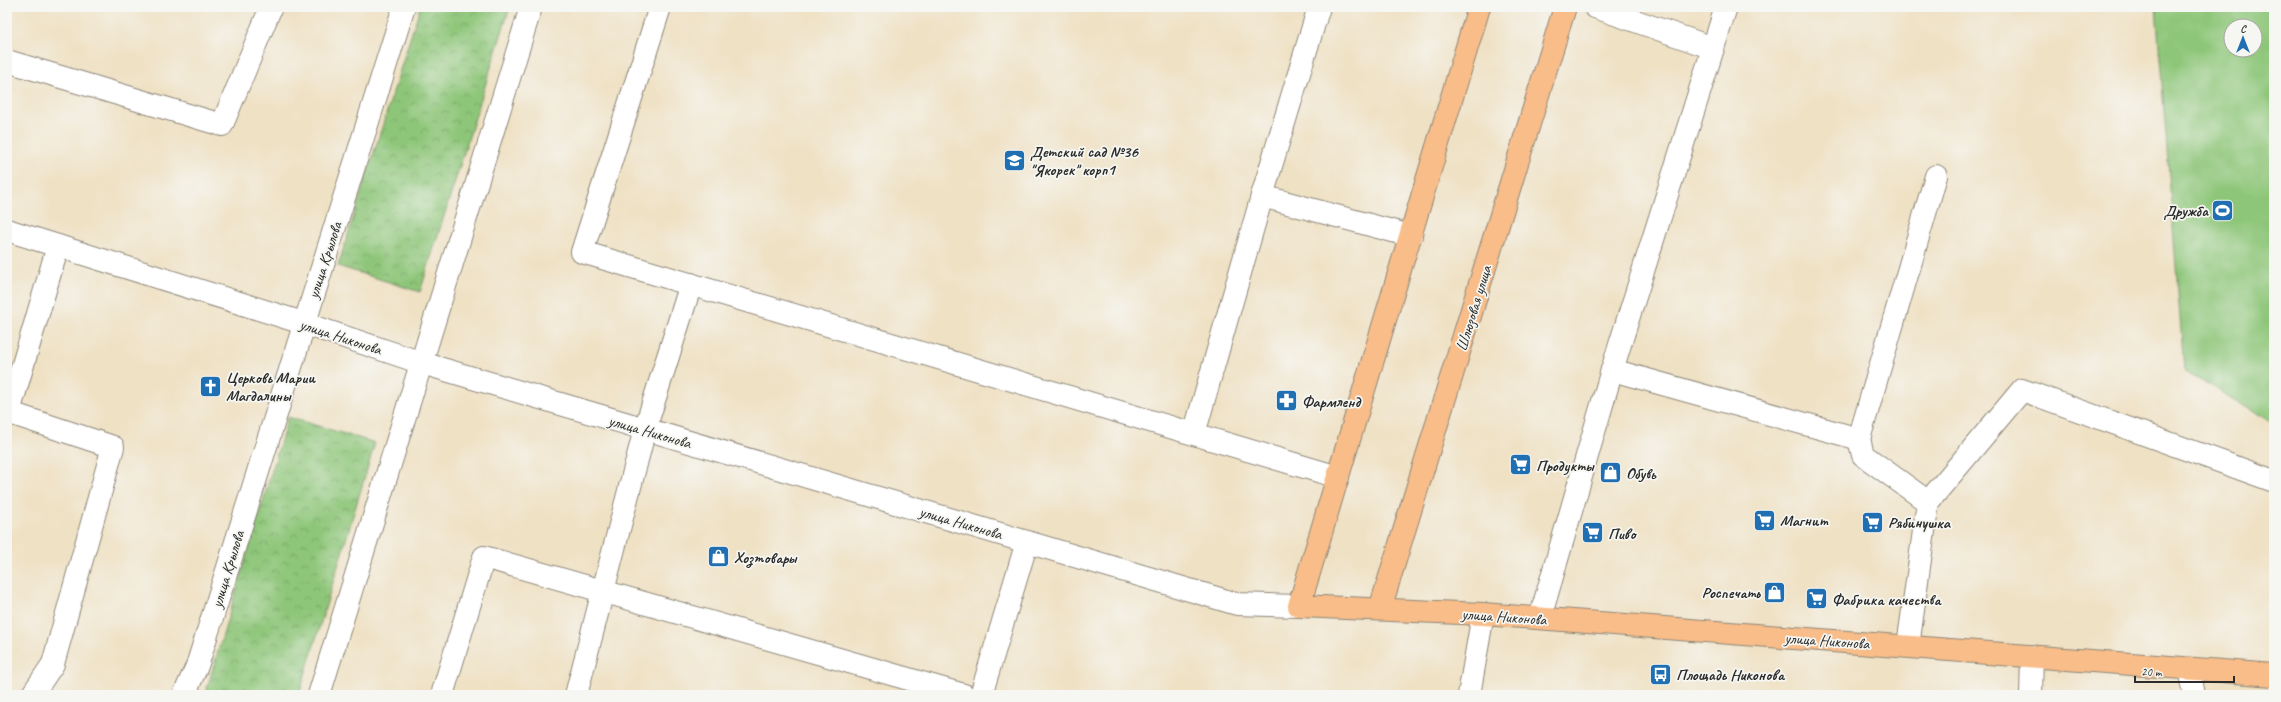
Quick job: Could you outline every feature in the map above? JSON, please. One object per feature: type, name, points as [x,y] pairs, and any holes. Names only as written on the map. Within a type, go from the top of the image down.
[{"type":"main road","points":[[1380,609],[1299,606],[1480,7]]},
{"type":"main road","name":"Шлюзовая улица","points":[[1380,609],[1565,7]]},
{"type":"main road","name":"улица Никонова","points":[[1380,609],[1540,618],[2274,675]]},
{"type":"street","points":[[7,61],[222,125],[272,7]]},
{"type":"street","name":"улица Крылова","points":[[184,695],[198,666],[404,7]]},
{"type":"street","points":[[319,695],[531,7]]},
{"type":"street","points":[[660,7],[582,252],[1338,477]]},
{"type":"street","points":[[1194,434],[1262,196],[1319,7]]},
{"type":"street","points":[[1595,7],[1713,48]]},
{"type":"street","points":[[1540,618],[1612,370],[1726,7]]},
{"type":"street","points":[[1928,502],[1863,455],[1859,439],[1936,176]]},
{"type":"street","points":[[1262,196],[1411,236]]},
{"type":"street","name":"улица Никонова","points":[[7,230],[304,323],[422,363],[1237,604],[1299,606]]},
{"type":"street","points":[[32,695],[53,664],[113,447],[8,412],[58,246]]},
{"type":"street","points":[[576,695],[645,429],[691,284]]},
{"type":"street","points":[[1612,370],[1859,439]]},
{"type":"street","points":[[1908,646],[1928,502],[2022,390],[2274,481]]},
{"type":"street","points":[[981,695],[1027,542]]},
{"type":"street","points":[[442,695],[484,557],[964,695]]},
{"type":"street","points":[[1469,695],[1483,614]]},
{"type":"street","points":[[2031,695],[2032,656]]},
{"type":"street","points":[[2189,669],[2194,695]]},
{"type":"green space","points":[[420,7],[510,7],[420,292],[338,266]]},
{"type":"green space","name":"Дружба","points":[[2156,7],[2274,7],[2274,424],[2184,370]]},
{"type":"green space","points":[[288,417],[375,443],[299,695],[205,695]]},
{"type":"place","name":"Детский сад №36 \"Якорек\" корп1","points":[[1015,160]]},
{"type":"place","name":"Дружба","points":[[2223,210]]},
{"type":"place","name":"Церковь Марии Магдалины","points":[[211,386]]},
{"type":"place","name":"Фармленд","points":[[1286,401]]},
{"type":"place","name":"Продукты","points":[[1521,465]]},
{"type":"place","name":"Обувь","points":[[1611,473]]},
{"type":"place","name":"Магнит","points":[[1764,520]]},
{"type":"place","name":"Рябинушка","points":[[1872,522]]},
{"type":"place","name":"Пиво","points":[[1592,533]]},
{"type":"place","name":"Хозтовары","points":[[718,557]]},
{"type":"place","name":"Роспечать","points":[[1775,592]]},
{"type":"place","name":"Фабрика качества","points":[[1816,599]]},
{"type":"place","name":"Площадь Никонова","points":[[1661,674]]}]
